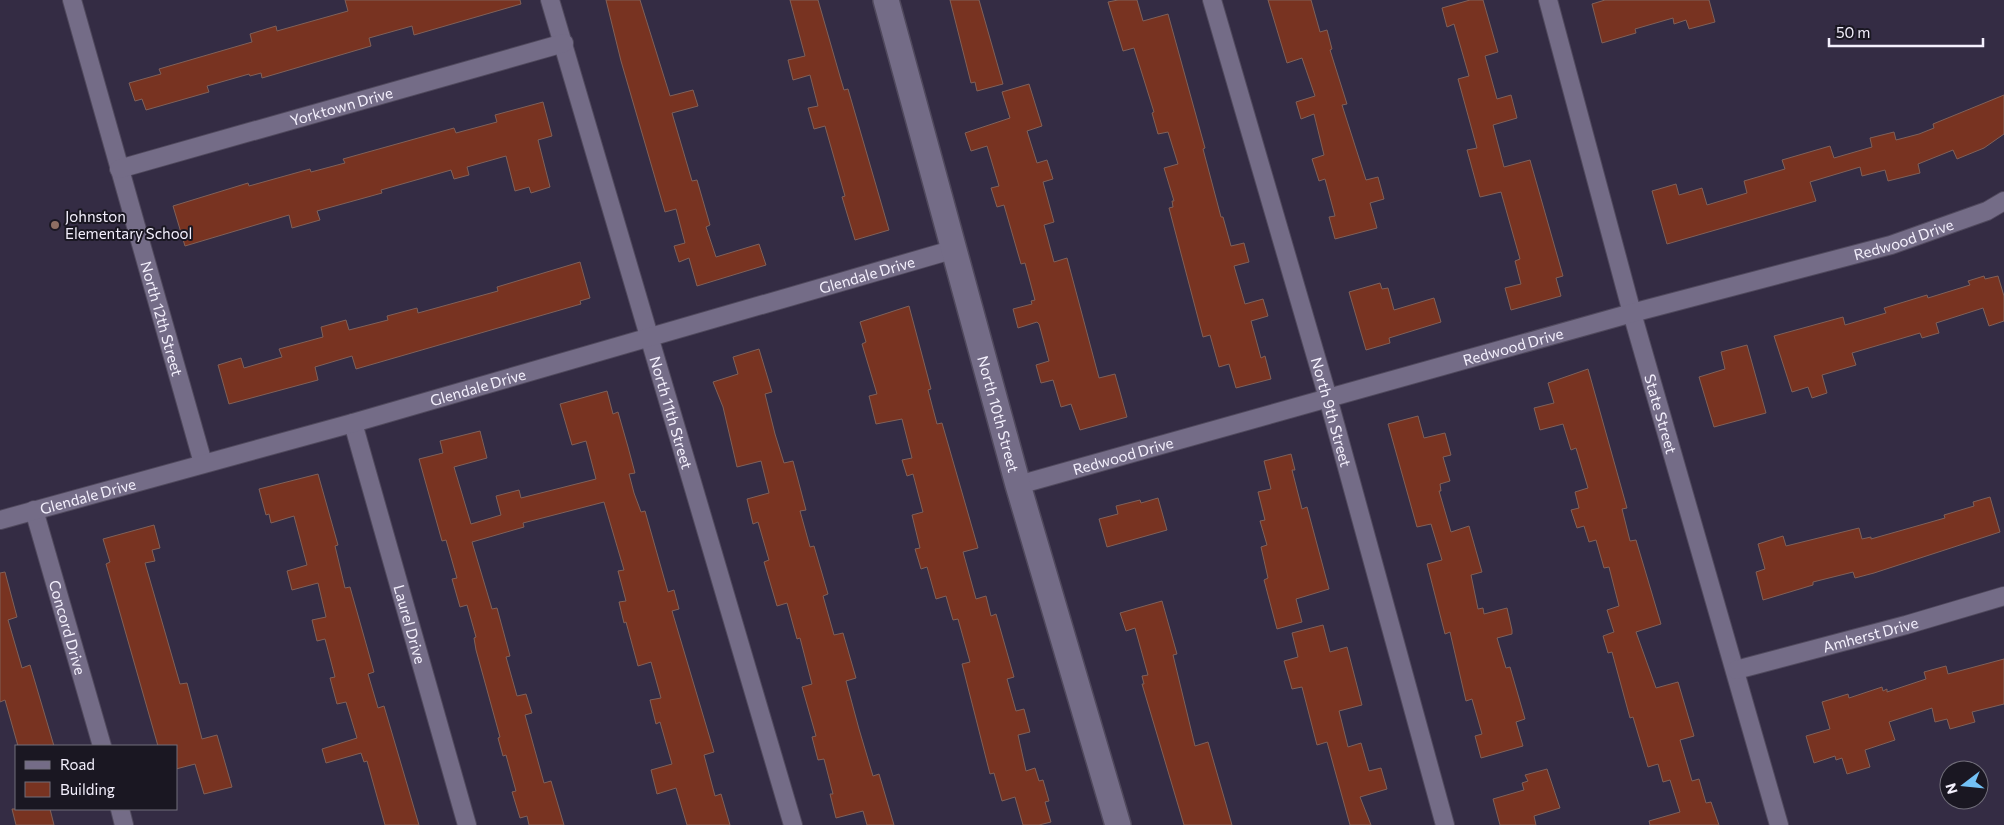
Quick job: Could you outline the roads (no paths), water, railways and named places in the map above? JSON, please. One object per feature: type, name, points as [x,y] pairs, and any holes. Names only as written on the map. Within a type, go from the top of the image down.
[{"type":"main road","name":"North 10th Street","points":[[886,0],[1018,485],[1118,825]]},
{"type":"street","name":"North 12th Street","points":[[72,0],[203,463]]},
{"type":"street","name":"North 11th Street","points":[[550,0],[794,825]]},
{"type":"street","name":"North 9th Street","points":[[1212,0],[1328,398],[1445,825]]},
{"type":"street","name":"State Street","points":[[1548,0],[1632,313],[1779,825]]},
{"type":"street","name":"Yorktown Drive","points":[[119,169],[564,43]]},
{"type":"street","name":"Redwood Drive","points":[[1018,485],[1632,313],[1891,245],[1987,211],[2004,201]]},
{"type":"street","name":"Glendale Drive","points":[[0,520],[353,423],[954,249]]},
{"type":"street","name":"Laurel Drive","points":[[353,423],[467,825]]},
{"type":"street","name":"Concord Drive","points":[[34,510],[102,745]]},
{"type":"street","name":"Amherst Drive","points":[[1736,670],[1906,625],[2004,596]]},
{"type":"street","points":[[120,810],[124,825]]},
{"type":"place","name":"Johnston Elementary School","points":[[55,225]]}]
